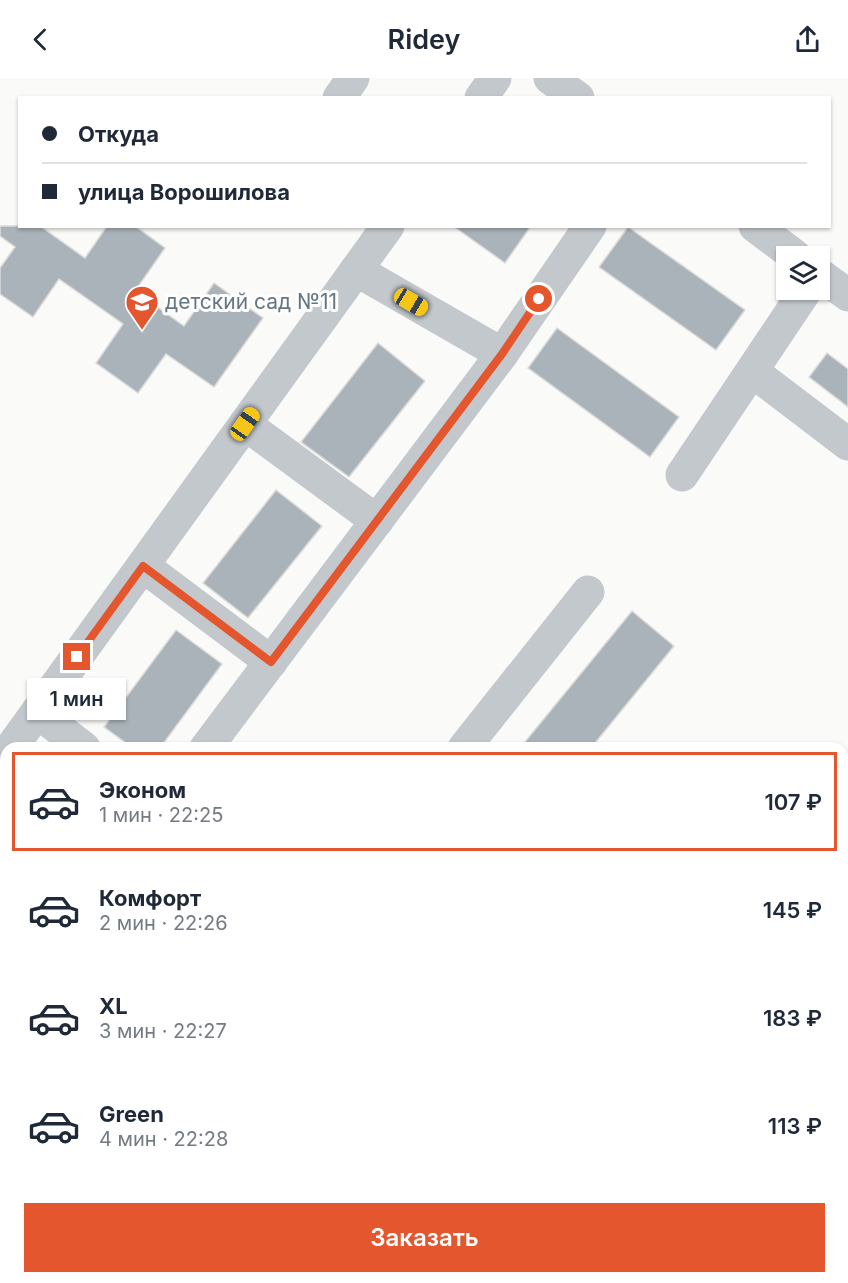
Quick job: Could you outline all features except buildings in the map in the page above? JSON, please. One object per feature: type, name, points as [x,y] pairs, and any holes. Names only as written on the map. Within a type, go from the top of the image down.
[{"type":"street","points":[[340,96],[353,78]]},
{"type":"street","points":[[482,96],[495,78]]},
{"type":"street","points":[[16,742],[387,228]]},
{"type":"street","points":[[211,742],[502,354],[589,228]]},
{"type":"street","points":[[758,228],[782,246]]},
{"type":"street","points":[[356,270],[502,354]]},
{"type":"street","points":[[830,282],[848,295]]},
{"type":"street","points":[[682,475],[799,300]]},
{"type":"street","points":[[752,371],[848,444]]},
{"type":"street","points":[[245,424],[377,521]]},
{"type":"street","points":[[143,566],[271,662]]},
{"type":"street","points":[[469,742],[588,592]]},
{"type":"street","points":[[37,712],[76,742]]},
{"type":"place","name":"детский сад №11","points":[[142,331]]},
{"type":"route","points":[[77,657],[143,566],[271,662],[502,354],[539,299]]}]
